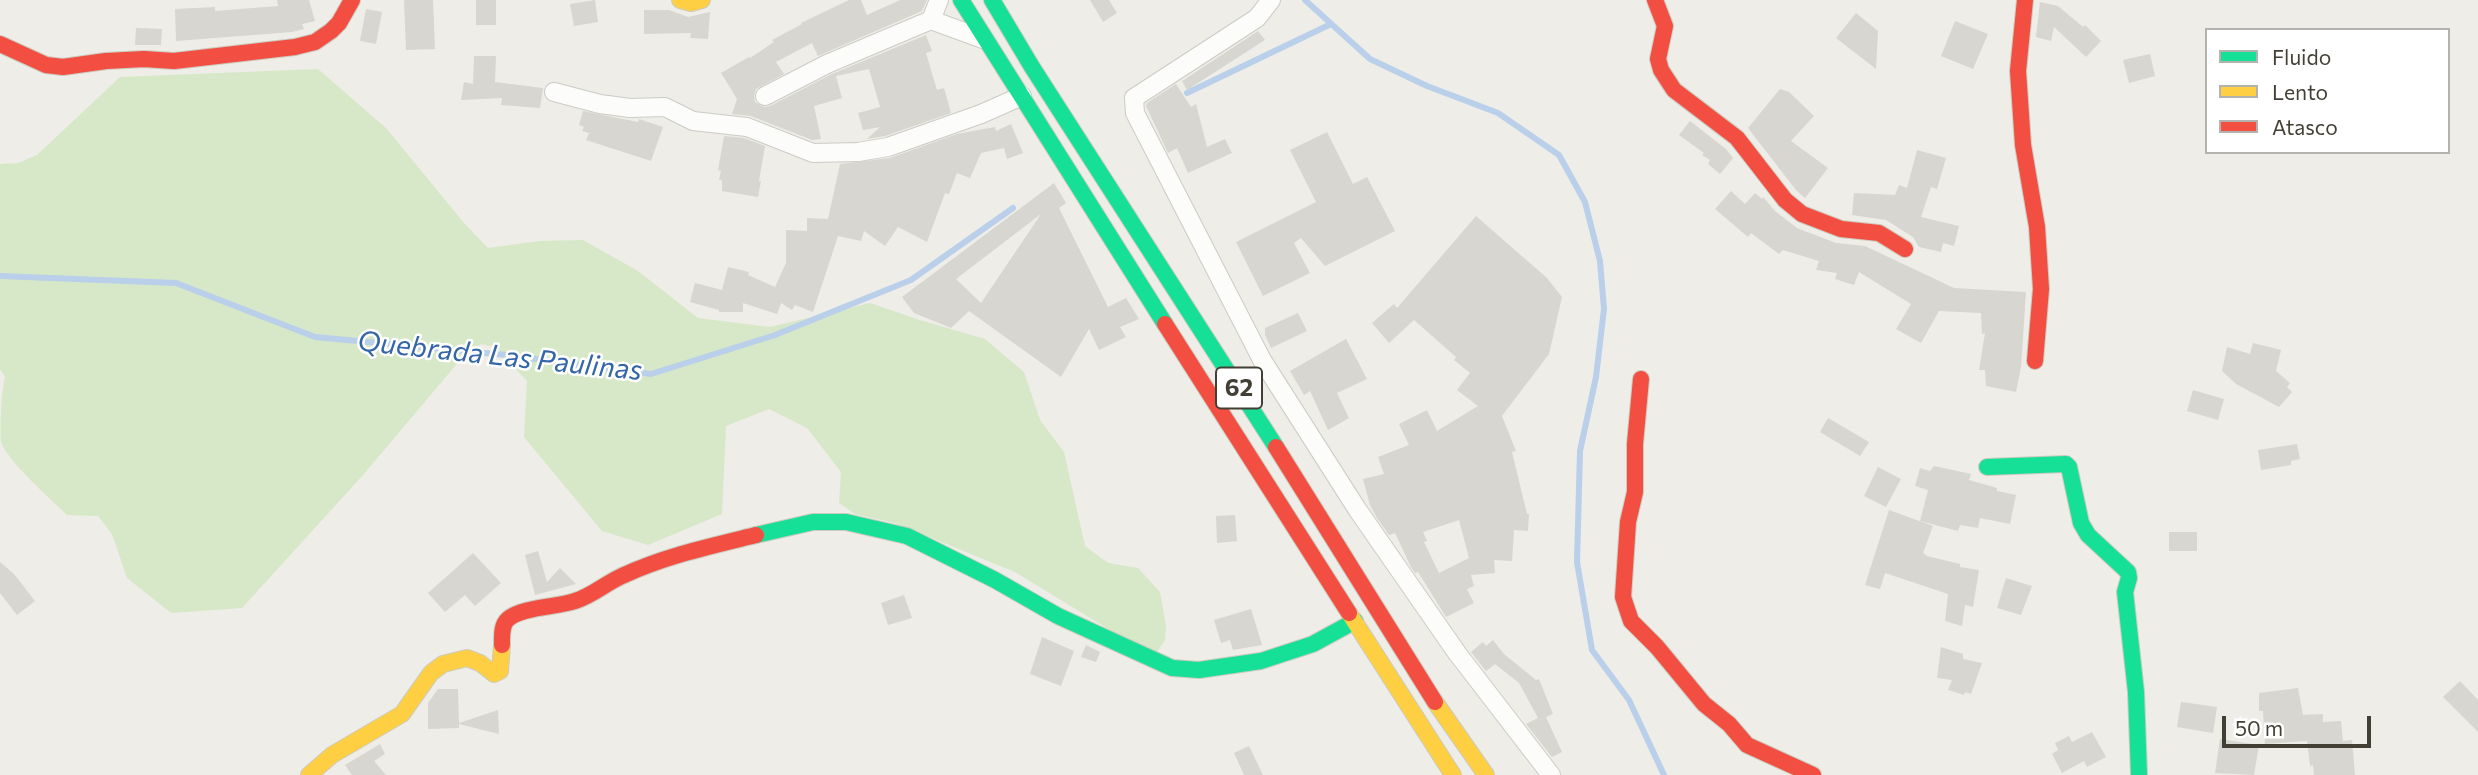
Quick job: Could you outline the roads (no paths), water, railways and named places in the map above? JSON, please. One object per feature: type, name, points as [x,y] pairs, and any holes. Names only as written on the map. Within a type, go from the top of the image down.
[{"type":"main road","points":[[0,44],[46,65],[63,68],[106,61],[174,61],[295,47],[315,42],[331,31],[339,23],[352,0]]},
{"type":"main road","points":[[680,0],[691,3],[702,0]]},
{"type":"main road","name":"62","points":[[961,0],[1453,775]]},
{"type":"main road","name":"62","points":[[992,0],[1032,67],[1240,389],[1444,717],[1486,775]]},
{"type":"main road","points":[[1656,0],[1665,26],[1658,59],[1661,70],[1674,90],[1737,138],[1785,200],[1802,214],[1840,229],[1878,233],[1905,250]]},
{"type":"main road","points":[[2025,0],[2018,71],[2023,145],[2037,227],[2041,289],[2035,361]]},
{"type":"main road","points":[[1641,379],[1635,444],[1635,492],[1628,522],[1623,597],[1631,621],[1657,647],[1704,704],[1729,724],[1746,745],[1813,775]]},
{"type":"main road","points":[[1987,467],[2066,464],[2070,467],[2081,523],[2088,535],[2128,572],[2129,578],[2124,592],[2136,692],[2139,775]]},
{"type":"main road","points":[[309,775],[332,755],[402,714],[431,673],[443,664],[467,658],[488,668],[494,674],[500,671],[503,628],[508,619],[522,613],[576,601],[622,576],[700,548],[813,522],[846,522],[907,536],[995,580],[1058,616],[1153,662],[1172,668],[1199,670],[1261,661],[1312,644],[1355,621]]},
{"type":"street","points":[[931,20],[939,0]]},
{"type":"street","points":[[1270,0],[1257,18],[1134,98],[1135,113],[1262,360],[1395,565],[1457,653],[1551,775]]},
{"type":"street","points":[[765,96],[827,64],[931,20],[986,40]]},
{"type":"street","points":[[554,92],[600,104],[630,108],[665,107],[693,121],[747,127],[813,153],[858,152],[888,147],[981,114],[1022,96]]},
{"type":"waterway","points":[[1305,0],[1370,59],[1427,86],[1498,113],[1559,155],[1585,202],[1600,261],[1604,309],[1596,377],[1580,451],[1577,562],[1592,650],[1629,700],[1664,775]]},
{"type":"waterway","name":"Quebrada Las Paulinas","points":[[1187,93],[1331,24]]},
{"type":"waterway","name":"Quebrada Las Paulinas","points":[[0,276],[176,283],[315,337],[506,355],[651,374],[775,335],[911,280],[1013,208]]}]
